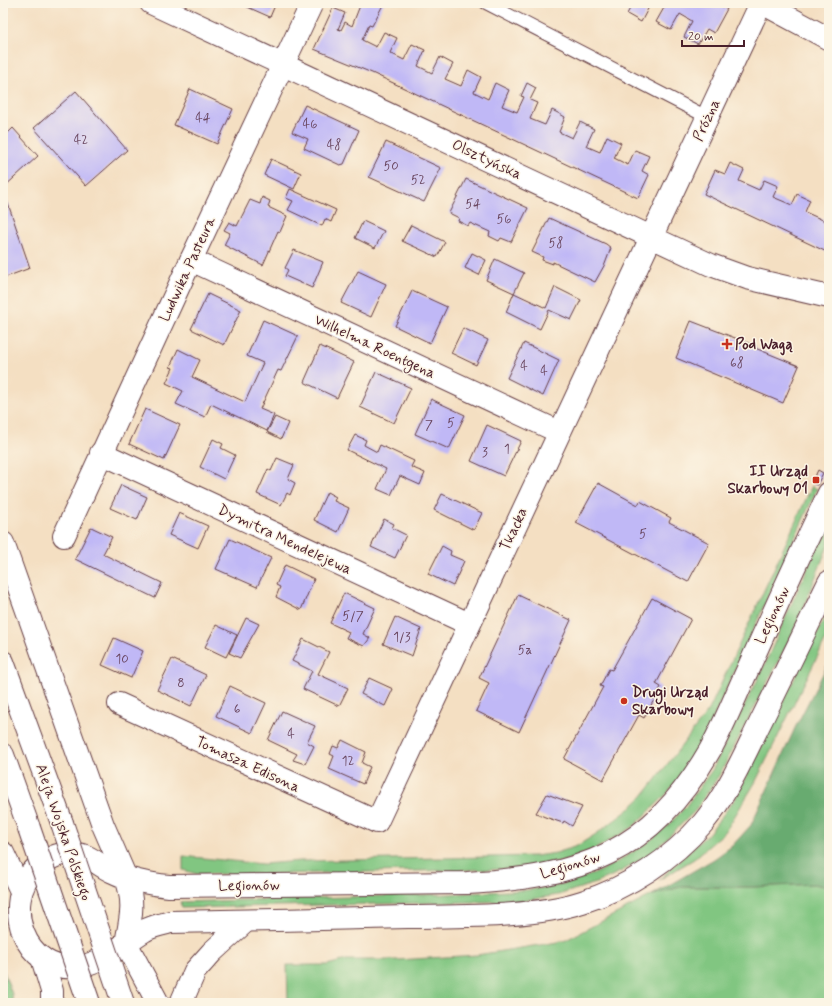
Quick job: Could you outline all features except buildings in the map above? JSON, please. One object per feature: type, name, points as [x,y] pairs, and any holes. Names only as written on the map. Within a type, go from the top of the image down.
[{"type":"street","name":"Olsztyńska","points":[[151,3],[652,236],[711,265],[747,278],[829,297]]},
{"type":"street","name":"Ludwika Pasteura","points":[[64,536],[101,453],[312,3]]},
{"type":"street","name":"Próżna","points":[[652,236],[761,3]]},
{"type":"street","points":[[761,3],[829,39]]},
{"type":"street","name":"Tkacka","points":[[377,822],[468,624],[652,236]]},
{"type":"street","name":"Wilhelma Roentgena","points":[[191,260],[559,432]]},
{"type":"street","name":"Dymitra Mendelejewa","points":[[101,453],[468,624]]},
{"type":"street","name":"Legionów","points":[[126,878],[141,883],[168,886],[467,883],[513,881],[558,872],[593,862],[629,842],[656,822],[684,791],[710,750],[829,492]]},
{"type":"street","points":[[3,543],[102,825],[132,894],[132,908],[126,943],[158,1003]]},
{"type":"street","points":[[126,878],[112,872],[96,860],[80,854],[61,855],[44,861],[30,873],[20,889],[16,904],[17,920],[21,934],[30,947],[42,958],[58,965],[77,967],[110,956],[146,930],[170,922],[462,916],[536,911],[560,908],[583,902],[611,891],[639,876],[663,860],[687,840],[705,820],[729,784],[829,582]]},
{"type":"street","name":"Aleja Wojska Polskiego","points":[[3,662],[62,823],[123,1003]]},
{"type":"street","name":"Tomasza Edisona","points":[[119,704],[377,822]]},
{"type":"street","points":[[3,755],[89,1003]]},
{"type":"street","points":[[3,853],[20,889]]},
{"type":"street","points":[[181,1003],[195,972],[212,952],[246,921]]},
{"type":"street","points":[[42,958],[52,991],[52,1003]]},
{"type":"lane","points":[[486,3],[707,117]]},
{"type":"green space","points":[[812,486],[817,489],[701,745],[688,768],[664,797],[633,827],[595,849],[565,861],[511,869],[274,874],[197,874],[183,870],[183,856],[263,864],[300,861],[535,856],[556,853],[577,846],[627,811],[643,796],[709,710]]},
{"type":"green space","points":[[829,520],[829,543],[796,627],[720,774],[695,811],[652,853],[622,871],[596,883],[558,895],[521,901],[182,908],[180,902],[449,894],[528,890],[556,886],[594,874],[617,862],[647,843],[670,824],[686,806],[712,770],[760,675]]},
{"type":"green space","points":[[829,609],[829,633],[755,783],[725,832],[694,859],[659,880],[709,833],[735,799]]},
{"type":"green space","points":[[829,662],[829,887],[814,884],[753,887],[680,887],[650,896],[714,859],[732,846],[751,825],[795,728]]},
{"type":"green space","points":[[814,884],[829,887],[829,1003],[288,1003],[287,965],[327,965],[346,960],[398,960],[477,955],[564,941],[650,896],[680,887],[753,887]]},
{"type":"green space","points":[[3,969],[12,994],[13,1003],[3,1003]]},
{"type":"place","name":"Pod Wagą","points":[[727,344]]},
{"type":"place","name":"II Urząd Skarbowy 01","points":[[816,480]]},
{"type":"place","name":"Drugi Urząd Skarbowy","points":[[624,701]]}]
